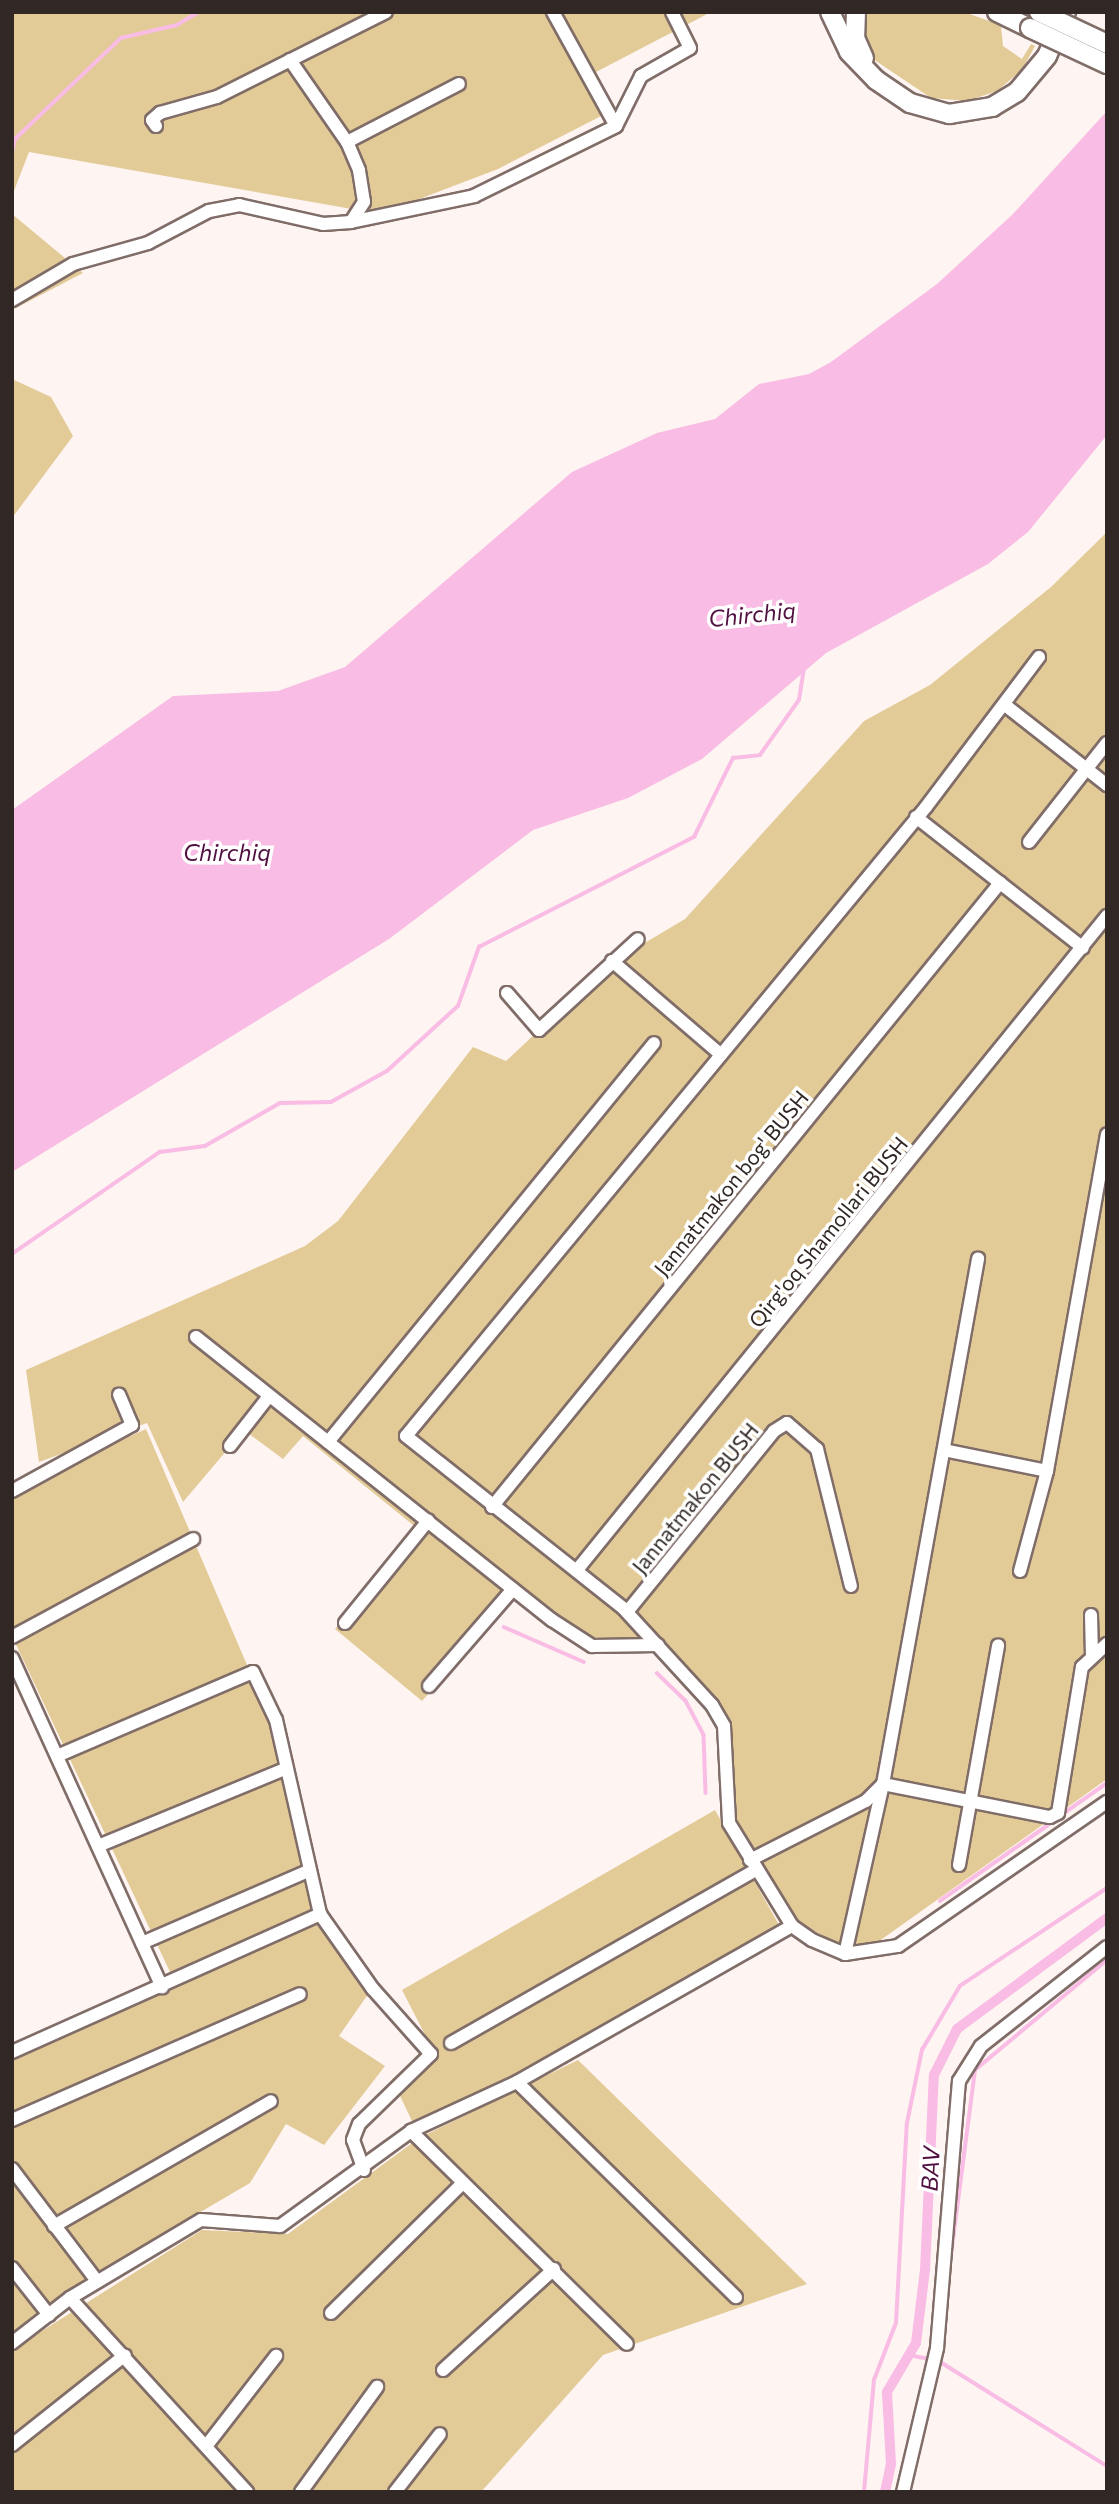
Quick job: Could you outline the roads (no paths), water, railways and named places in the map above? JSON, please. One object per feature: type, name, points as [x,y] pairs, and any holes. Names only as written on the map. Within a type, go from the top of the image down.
[{"type":"highway","points":[[830,12],[849,52],[876,80],[936,112],[992,107],[1038,69],[1066,12]]},
{"type":"highway","points":[[856,12],[857,46],[876,80]]},
{"type":"highway","points":[[998,13],[1035,20],[1107,44]]},
{"type":"highway","points":[[1035,20],[1107,64]]},
{"type":"street","points":[[156,125],[152,120],[160,113],[217,97],[386,12]]},
{"type":"street","points":[[553,12],[616,125]]},
{"type":"street","points":[[12,300],[73,264],[148,243],[209,211],[239,205],[323,224],[351,222],[474,196],[616,125],[641,76],[690,48],[673,12]]},
{"type":"street","points":[[290,60],[347,142],[364,202],[351,222]]},
{"type":"street","points":[[347,142],[459,84]]},
{"type":"street","points":[[1039,657],[1005,705],[916,817],[406,1436],[492,1507],[577,1570],[627,1612],[658,1646],[724,1726],[726,1813],[753,1865],[792,1926],[845,1954],[898,1946],[1107,1802]]},
{"type":"street","points":[[1005,705],[1107,785]]},
{"type":"street","points":[[1029,842],[1107,743]]},
{"type":"street","points":[[916,817],[1083,948]]},
{"type":"street","name":"Jannatmakon bog' BUSH","points":[[492,1507],[1000,883]]},
{"type":"street","name":"Qirg'oq Shamollari BUSH","points":[[577,1570],[1107,916]]},
{"type":"street","points":[[507,993],[539,1030],[638,939]]},
{"type":"street","points":[[612,961],[720,1054]]},
{"type":"street","points":[[328,1442],[654,1043]]},
{"type":"street","points":[[1020,1571],[1047,1471],[1107,1134]]},
{"type":"street","points":[[845,1954],[883,1784],[978,1259]]},
{"type":"street","points":[[196,1337],[513,1590],[592,1646],[658,1646]]},
{"type":"street","points":[[12,1491],[132,1425],[119,1395]]},
{"type":"street","points":[[230,1446],[269,1396]]},
{"type":"street","name":"Jannatmakon BUSH","points":[[627,1612],[774,1431],[787,1423],[817,1449],[851,1586]]},
{"type":"street","points":[[944,1450],[1047,1471]]},
{"type":"street","points":[[345,1623],[428,1521]]},
{"type":"street","points":[[12,1637],[193,1539]]},
{"type":"street","points":[[429,1686],[513,1590]]},
{"type":"street","points":[[1091,1615],[1092,1655]]},
{"type":"street","points":[[1068,1828],[1058,1813],[1082,1667],[1107,1644]]},
{"type":"street","points":[[959,1865],[998,1645]]},
{"type":"street","points":[[12,1658],[162,1987]]},
{"type":"street","points":[[57,1756],[253,1672],[276,1720],[308,1871],[320,1914],[373,1990],[431,2054],[359,2124],[353,2140],[363,2170]]},
{"type":"street","points":[[98,1846],[287,1768]]},
{"type":"street","points":[[883,1784],[1050,1817],[1058,1813]]},
{"type":"street","points":[[451,2043],[866,1801],[883,1784]]},
{"type":"street","points":[[142,1943],[308,1871]]},
{"type":"street","points":[[12,2052],[320,1914]]},
{"type":"street","points":[[12,2343],[70,2298],[201,2220],[280,2226],[363,2170],[411,2130],[517,2082],[792,1926]]},
{"type":"street","points":[[903,2492],[937,2348],[959,2081],[990,2037],[1107,1947]]},
{"type":"street","points":[[12,2120],[300,1994]]},
{"type":"street","points":[[517,2082],[736,2297]]},
{"type":"street","points":[[54,2226],[271,2101]]},
{"type":"street","points":[[411,2130],[462,2184],[554,2269],[627,2344]]},
{"type":"street","points":[[12,2169],[97,2281]]},
{"type":"street","points":[[331,2313],[462,2184]]},
{"type":"street","points":[[12,2268],[49,2315]]},
{"type":"street","points":[[443,2370],[554,2269]]},
{"type":"street","points":[[70,2298],[125,2355],[247,2492]]},
{"type":"street","points":[[12,2445],[125,2355]]},
{"type":"street","points":[[207,2445],[276,2356]]},
{"type":"street","points":[[301,2492],[377,2387]]},
{"type":"street","points":[[395,2492],[440,2434]]},
{"type":"water","name":"Chirchiq","points":[[1107,111],[1107,435],[1028,532],[988,564],[826,653],[702,759],[628,798],[533,830],[389,939],[12,1172],[12,810],[173,696],[278,691],[345,667],[572,472],[657,433],[715,419],[759,384],[809,374],[831,362],[937,284],[1013,214]]},
{"type":"waterway","points":[[12,153],[15,139],[121,38],[177,25],[199,12]]},
{"type":"waterway","points":[[12,1254],[160,1152],[205,1146],[280,1103],[331,1102],[387,1071],[458,1006],[479,947],[694,837],[733,758],[760,755],[799,700],[804,670]]},
{"type":"waterway","points":[[504,1627],[584,1662]]},
{"type":"waterway","points":[[657,1673],[686,1701],[704,1735],[706,1793]]},
{"type":"waterway","points":[[1063,1814],[1107,1783]]},
{"type":"waterway","points":[[940,1901],[1054,1821]]},
{"type":"waterway","points":[[864,2492],[874,2380],[896,2323],[907,2123],[922,2050],[960,1986],[1107,1888]]},
{"type":"waterway","name":"BAV","points":[[885,2492],[891,2464],[887,2392],[916,2343],[925,2270],[934,2075],[957,2029],[1107,1918]]},
{"type":"waterway","points":[[951,2255],[975,2070],[1107,1960]]},
{"type":"waterway","points":[[909,2355],[939,2361],[1107,2466]]}]
